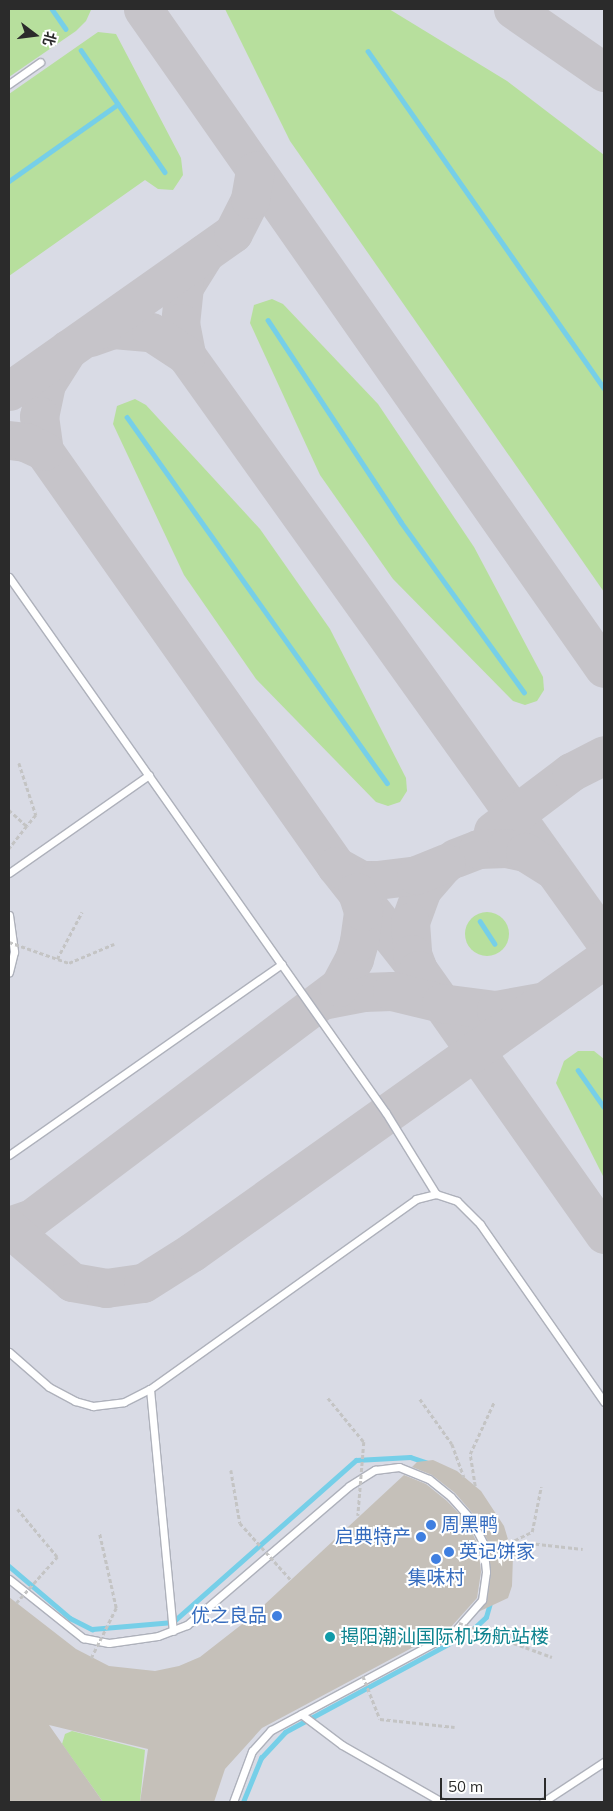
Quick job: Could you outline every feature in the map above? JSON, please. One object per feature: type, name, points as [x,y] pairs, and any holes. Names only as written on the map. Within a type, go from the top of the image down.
[{"type":"lane","points":[[9,84],[40,62]]},
{"type":"lane","points":[[10,581],[150,775],[282,964],[415,1156],[436,1194]]},
{"type":"lane","points":[[9,873],[150,775]]},
{"type":"lane","points":[[9,915],[14,952],[9,972]]},
{"type":"lane","points":[[9,1155],[282,964]]},
{"type":"lane","points":[[9,1352],[49,1387],[75,1401],[108,1405],[124,1402],[150,1389],[416,1199],[436,1194],[457,1201],[480,1224],[604,1402]]},
{"type":"lane","points":[[150,1389],[173,1631]]},
{"type":"lane","points":[[9,1579],[83,1638],[109,1643],[173,1631],[187,1625],[349,1486],[376,1470],[399,1467],[430,1479],[471,1519],[483,1543],[486,1572],[482,1600],[454,1632],[271,1730],[252,1752],[233,1802]]},
{"type":"lane","points":[[301,1714],[342,1745],[442,1802]]},
{"type":"lane","points":[[543,1802],[604,1762]]},
{"type":"path","points":[[9,848],[36,815],[19,764]]},
{"type":"path","points":[[9,810],[27,826]]},
{"type":"path","points":[[57,959],[82,912]]},
{"type":"path","points":[[9,942],[69,963],[114,944]]},
{"type":"path","points":[[328,1398],[364,1442],[358,1516]]},
{"type":"path","points":[[420,1399],[452,1444],[464,1477]]},
{"type":"path","points":[[474,1486],[470,1454],[494,1402]]},
{"type":"path","points":[[230,1470],[240,1523],[291,1580]]},
{"type":"path","points":[[509,1542],[532,1532],[541,1487]]},
{"type":"path","points":[[16,1603],[57,1557],[17,1509]]},
{"type":"path","points":[[91,1658],[116,1608],[99,1532]]},
{"type":"path","points":[[513,1556],[529,1544],[583,1549]]},
{"type":"path","points":[[459,1623],[552,1657]]},
{"type":"path","points":[[363,1676],[380,1719],[455,1727]]},
{"type":"shaded area","points":[[9,9],[604,9],[604,1802],[9,1802]]},
{"type":"green space","points":[[9,9],[91,10],[86,21],[76,31],[9,77]]},
{"type":"green space","points":[[225,9],[389,9],[507,81],[604,155],[604,592],[290,141]]},
{"type":"green space","points":[[98,32],[116,34],[181,158],[183,175],[173,190],[158,189],[145,180],[9,276],[9,94]]},
{"type":"green space","points":[[272,299],[283,304],[378,404],[474,547],[543,677],[544,690],[537,701],[525,705],[513,701],[393,579],[320,475],[250,323],[254,305]]},
{"type":"green space","points":[[135,399],[146,405],[260,529],[330,629],[406,778],[407,791],[400,802],[388,806],[376,802],[256,679],[184,575],[113,424],[117,406]]},
{"type":"green space","points":[[491,912],[503,918],[508,925],[508,943],[503,950],[496,955],[483,956],[475,953],[468,946],[465,930],[468,922],[475,915]]},
{"type":"green space","points":[[578,1051],[594,1051],[604,1059],[604,1178],[556,1083],[564,1061]]},
{"type":"green space","points":[[72,1731],[145,1750],[140,1802],[103,1802],[62,1744],[65,1734]]},
{"type":"building","points":[[433,1460],[457,1471],[481,1491],[504,1526],[513,1556],[512,1586],[508,1598],[478,1612],[487,1601],[491,1573],[488,1541],[475,1516],[455,1493],[432,1475],[412,1467],[417,1462]]},
{"type":"building","name":"揭阳潮汕国际机场航站楼","points":[[404,1475],[426,1484],[447,1501],[467,1522],[478,1545],[481,1572],[477,1598],[451,1627],[262,1728],[225,1769],[214,1802],[140,1802],[148,1749],[49,1725],[103,1802],[9,1802],[9,1597],[76,1649],[109,1666],[155,1671],[179,1666],[200,1657],[250,1618]]},
{"type":"waterway","points":[[52,9],[66,29]]},
{"type":"waterway","points":[[81,50],[165,172]]},
{"type":"waterway","points":[[368,51],[604,388]]},
{"type":"waterway","points":[[9,181],[118,104]]},
{"type":"waterway","points":[[268,320],[401,522],[524,692]]},
{"type":"waterway","points":[[127,417],[387,783]]},
{"type":"waterway","points":[[480,921],[495,944]]},
{"type":"waterway","points":[[578,1070],[604,1107]]},
{"type":"waterway","points":[[9,1566],[70,1618],[92,1629],[173,1622],[356,1460],[410,1457],[428,1463]]},
{"type":"waterway","points":[[243,1802],[261,1758],[285,1732],[469,1633],[486,1617],[490,1603]]},
{"type":"taxiway","points":[[143,9],[604,668]]},
{"type":"taxiway","points":[[513,9],[604,72]]},
{"type":"taxiway","points":[[9,391],[233,233],[250,199],[255,170]]},
{"type":"taxiway","points":[[205,253],[184,286],[180,323],[186,355],[604,940]]},
{"type":"taxiway","points":[[90,337],[113,329],[151,332],[186,355]]},
{"type":"taxiway","points":[[68,349],[46,384],[39,416],[44,451],[336,866],[418,970]]},
{"type":"taxiway","points":[[9,440],[25,442],[44,451]]},
{"type":"taxiway","points":[[493,831],[571,772],[604,755]]},
{"type":"taxiway","points":[[455,858],[478,849],[506,848],[525,852],[552,869]]},
{"type":"taxiway","points":[[336,866],[361,880],[377,880],[416,875],[446,863]]},
{"type":"taxiway","points":[[443,865],[422,889],[410,922],[412,954],[418,970],[604,1234]]},
{"type":"taxiway","points":[[9,1226],[32,1218],[339,987],[354,959],[359,941],[363,911],[357,892]]},
{"type":"taxiway","points":[[9,1228],[72,1282],[106,1288],[143,1283],[192,1252],[604,959]]},
{"type":"taxiway","points":[[322,1000],[363,992],[392,991],[441,1003],[496,1010],[540,1002]]},
{"type":"place","name":"周黑鸭","points":[[431,1525]]},
{"type":"place","name":"启典特产","points":[[421,1537]]},
{"type":"place","name":"英记饼家","points":[[449,1552]]},
{"type":"place","name":"集味村","points":[[436,1559]]},
{"type":"place","name":"优之良品","points":[[277,1616]]},
{"type":"place","name":"揭阳潮汕国际机场航站楼","points":[[330,1637]]}]
